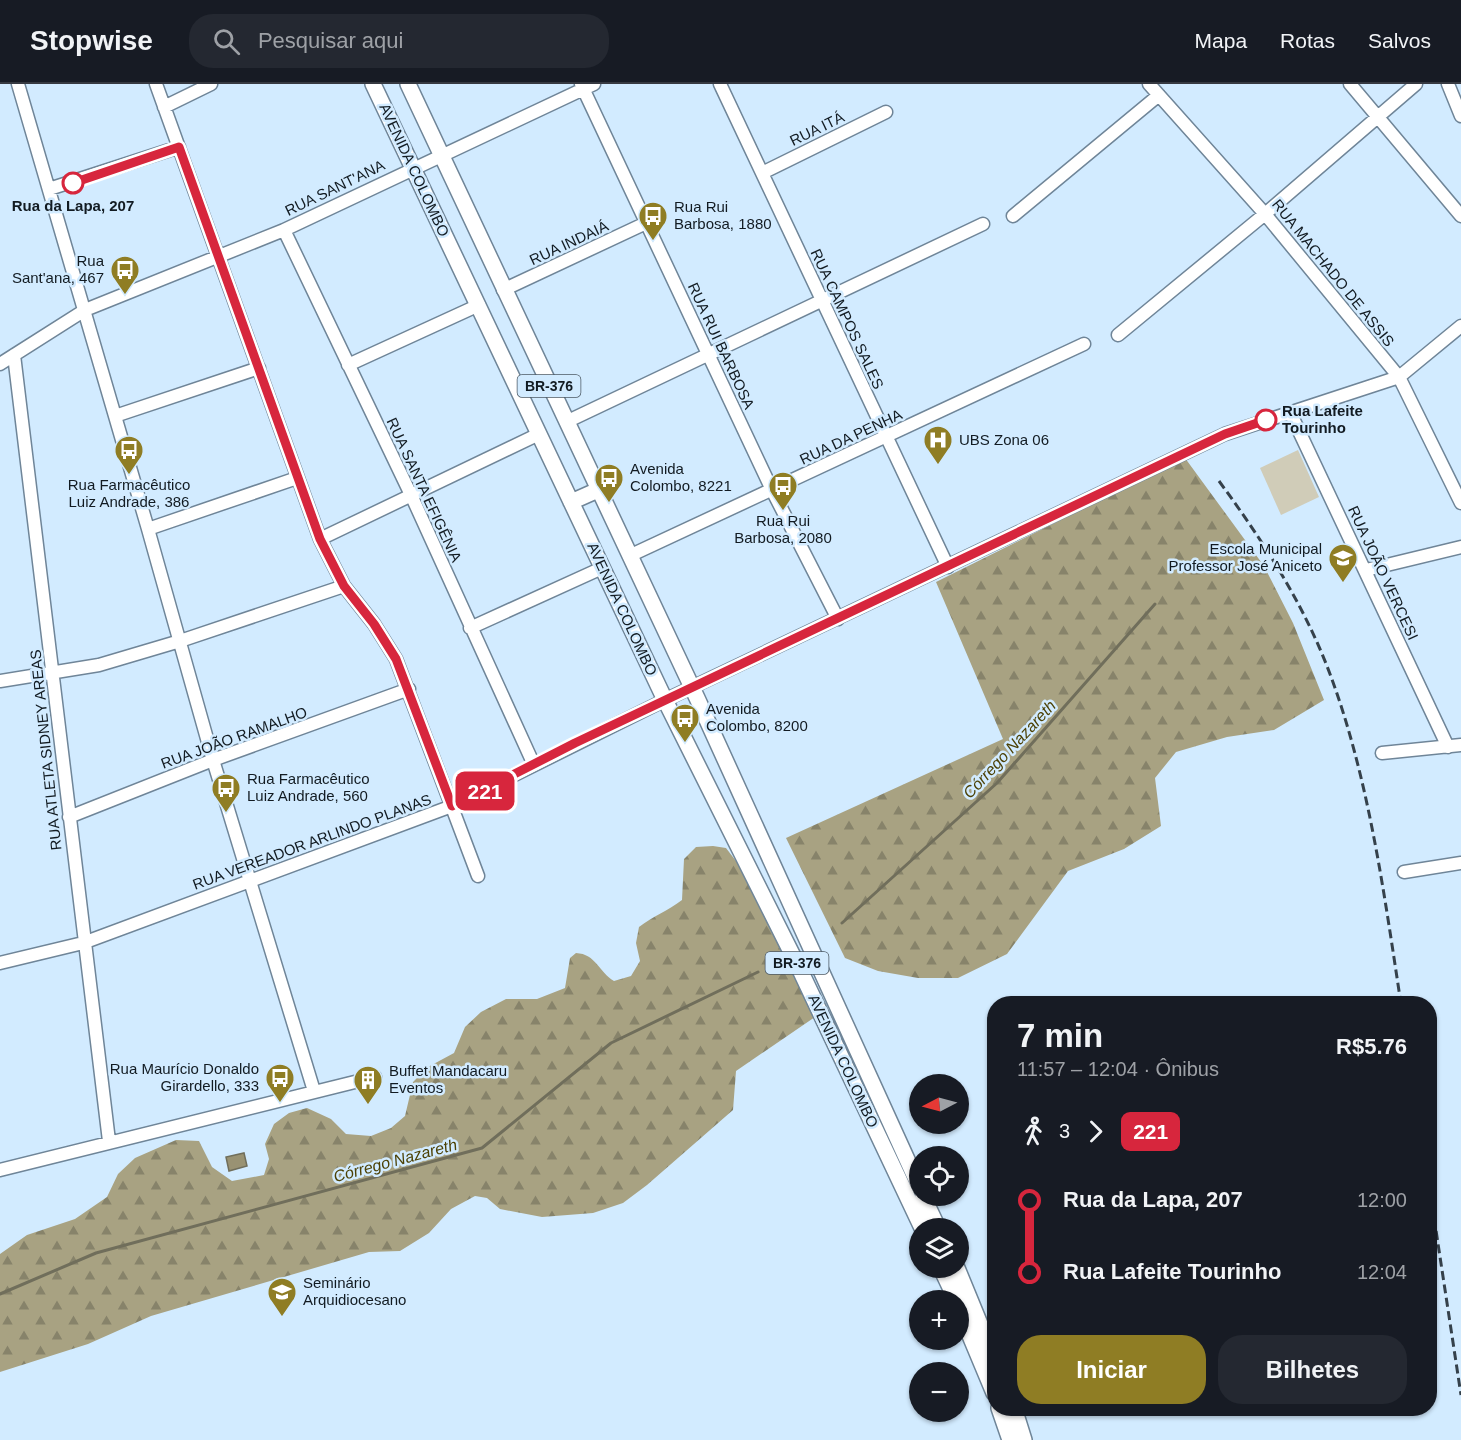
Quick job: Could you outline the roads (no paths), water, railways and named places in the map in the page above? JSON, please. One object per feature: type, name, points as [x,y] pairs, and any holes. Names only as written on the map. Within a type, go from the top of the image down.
[{"type":"main road","name":"AVENIDA COLOMBO","points":[[373,84],[665,700],[801,972],[917,1218]]},
{"type":"main road","name":"AVENIDA COLOMBO","points":[[408,84],[691,688],[909,1164]]},
{"type":"main road","points":[[571,502],[598,490]]},
{"type":"main road","points":[[961,1278],[987,1341]]},
{"type":"main road","points":[[969,1333],[987,1376]]},
{"type":"main road","points":[[1002,1416],[1010,1440]]},
{"type":"main road","points":[[1016,1416],[1024,1440]]},
{"type":"street","points":[[18,84],[213,760],[314,1092]]},
{"type":"street","points":[[156,84],[320,539],[344,586],[384,640],[409,689],[478,876]]},
{"type":"street","points":[[164,107],[211,84]]},
{"type":"street","name":"RUA CAMPOS SALES","points":[[720,84],[948,567]]},
{"type":"street","name":"RUA MACHADO DE ASSIS","points":[[1149,84],[1265,214],[1399,377],[1461,502]]},
{"type":"street","points":[[1350,84],[1379,115],[1461,216]]},
{"type":"street","points":[[1118,335],[1265,214],[1416,84]]},
{"type":"street","points":[[1448,84],[1461,116]]},
{"type":"street","name":"RUA SANT'ANA","points":[[0,364],[85,310],[284,230],[586,86]]},
{"type":"street","name":"RUA RUI BARBOSA","points":[[586,86],[646,223],[708,355],[772,490],[838,619]]},
{"type":"street","points":[[1013,216],[1159,95]]},
{"type":"street","name":"RUA ITÁ","points":[[762,172],[886,112]]},
{"type":"street","points":[[49,189],[179,147]]},
{"type":"street","name":"RUA INDAIÁ","points":[[503,290],[646,223]]},
{"type":"street","points":[[566,422],[983,224]]},
{"type":"street","name":"RUA SANTA EFIGÊNIA","points":[[284,230],[412,497],[534,765]]},
{"type":"street","points":[[348,365],[479,305]]},
{"type":"street","points":[[1399,377],[1461,327]]},
{"type":"street","name":"RUA DA PENHA","points":[[629,556],[1084,344]]},
{"type":"street","name":"RUA ATLETA SIDNEY AREAS","points":[[14,356],[83,943],[109,1141]]},
{"type":"street","points":[[115,416],[259,368]]},
{"type":"street","name":"RUA VEREADOR ARLINDO PLANAS","points":[[0,963],[83,943],[452,806],[665,700],[1225,434],[1399,377]]},
{"type":"street","name":"RUA JOÃO VERCESI","points":[[1290,412],[1366,570],[1455,746]]},
{"type":"street","points":[[320,539],[412,497],[539,434]]},
{"type":"street","points":[[148,529],[297,478]]},
{"type":"street","points":[[1366,570],[1461,547]]},
{"type":"street","points":[[470,628],[602,568]]},
{"type":"street","points":[[0,681],[99,665],[180,641],[344,586]]},
{"type":"street","name":"RUA JOÃO RAMALHO","points":[[69,817],[213,760],[409,689]]},
{"type":"street","points":[[1382,753],[1455,746]]},
{"type":"street","points":[[1404,872],[1461,863]]},
{"type":"street","points":[[0,1170],[109,1141],[375,1077]]},
{"type":"waterway","name":"Córrego Nazareth","points":[[842,923],[997,783],[1155,604]]},
{"type":"waterway","name":"Córrego Nazareth","points":[[0,1294],[96,1253],[482,1148],[611,1043],[758,972]]},
{"type":"railway","points":[[1219,481],[1295,598],[1330,674],[1344,714],[1365,795],[1400,996]]},
{"type":"railway","points":[[1437,1237],[1461,1395]]},
{"type":"place","name":"Rua da Lapa, 207","points":[[73,183]]},
{"type":"place","name":"Rua Rui Barbosa, 1880","points":[[653,242]]},
{"type":"place","name":"Rua Sant'ana, 467","points":[[125,296]]},
{"type":"place","name":"Rua Lafeite Tourinho","points":[[1266,420]]},
{"type":"place","name":"UBS Zona 06","points":[[938,466]]},
{"type":"place","name":"Rua Farmacêutico Luiz Andrade, 386","points":[[129,476]]},
{"type":"place","name":"Avenida Colombo, 8221","points":[[609,504]]},
{"type":"place","name":"Rua Rui Barbosa, 2080","points":[[783,512]]},
{"type":"place","name":"Escola Municipal Professor José Aniceto","points":[[1343,584]]},
{"type":"place","name":"Avenida Colombo, 8200","points":[[685,744]]},
{"type":"place","name":"Rua Farmacêutico Luiz Andrade, 560","points":[[226,814]]},
{"type":"place","name":"Rua Maurício Donaldo Girardello, 333","points":[[280,1104]]},
{"type":"place","name":"Buffet Mandacaru Eventos","points":[[368,1106]]},
{"type":"place","name":"Seminário Arquidiocesano","points":[[282,1318]]}]
